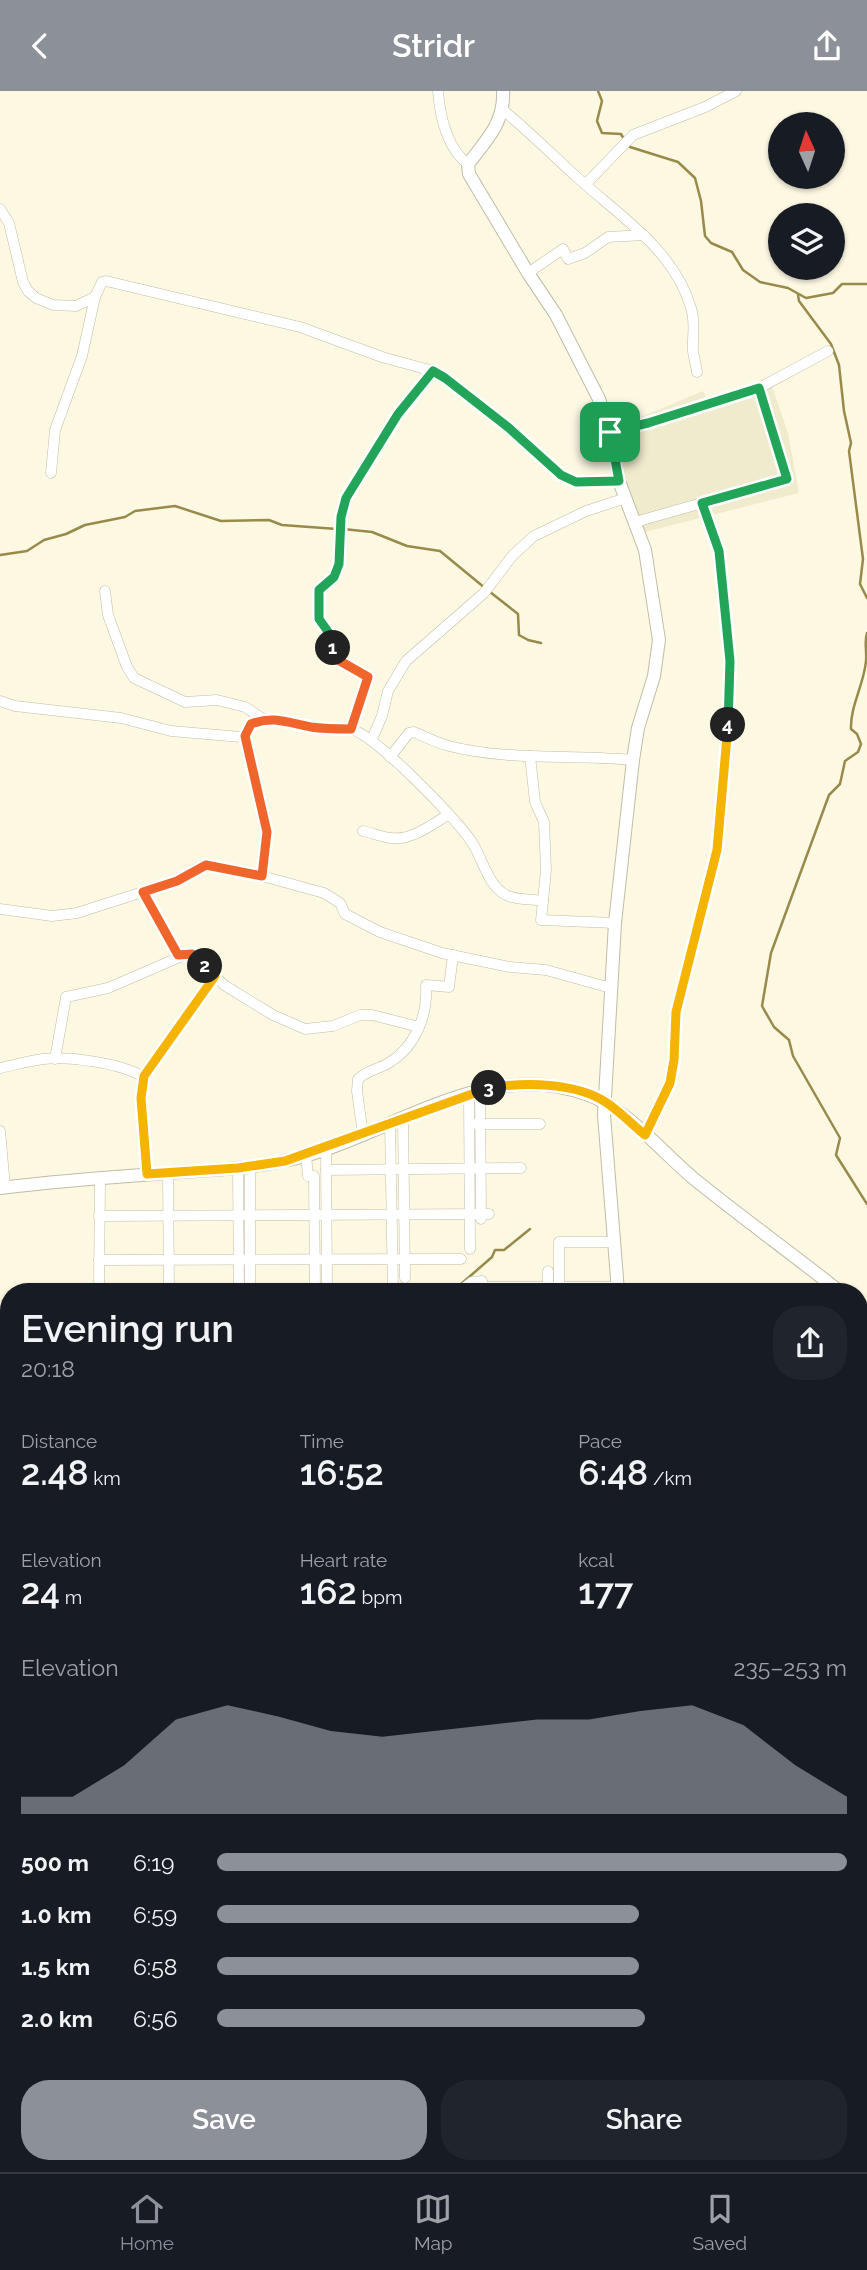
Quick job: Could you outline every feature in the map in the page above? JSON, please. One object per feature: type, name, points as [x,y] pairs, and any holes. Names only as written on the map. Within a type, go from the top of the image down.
[{"type":"street","points":[[438,91],[447,134],[468,164],[475,186],[556,315],[599,399],[610,432],[619,481],[645,550],[659,640],[633,760],[615,923],[605,1101],[618,1283]]},
{"type":"street","points":[[468,164],[496,127],[503,110],[503,91]]},
{"type":"street","points":[[586,184],[633,135],[705,107],[736,91]]},
{"type":"street","points":[[503,110],[644,235],[674,274],[692,309],[695,329],[693,350],[697,372]]},
{"type":"street","points":[[0,209],[9,223],[23,282],[28,291],[36,298],[53,305],[76,306],[96,297]]},
{"type":"street","points":[[528,273],[563,249],[568,259],[585,253],[608,237],[644,235]]},
{"type":"street","points":[[51,473],[55,430],[82,356],[96,297],[102,282],[106,281],[300,327],[433,371],[509,428],[561,475],[576,482],[619,481]]},
{"type":"street","points":[[610,432],[648,423],[759,388],[828,351]]},
{"type":"street","points":[[351,729],[368,677],[340,661],[334,652],[329,633],[319,619],[319,590],[334,577],[339,564],[341,517],[346,498],[398,414],[433,371]]},
{"type":"street","points":[[635,522],[787,479],[759,388]]},
{"type":"street","points":[[372,739],[382,716],[388,691],[406,661],[486,590],[513,555],[534,536],[586,511],[626,498]]},
{"type":"street","points":[[645,1135],[670,1083],[676,1012],[717,850],[727,751],[730,661],[719,551],[702,503]]},
{"type":"street","points":[[106,591],[108,615],[127,667],[134,677],[185,702],[217,699],[245,707],[263,719]]},
{"type":"street","points":[[0,701],[121,718],[171,731],[245,736]]},
{"type":"street","points":[[262,876],[267,832],[245,736],[251,724],[263,719],[277,719],[314,727],[351,729],[372,739],[449,814],[472,842],[492,883],[506,895],[543,901]]},
{"type":"street","points":[[390,757],[409,733],[414,732],[447,745],[476,751],[633,760]]},
{"type":"street","points":[[530,756],[536,801],[544,822],[546,870],[541,920],[615,923]]},
{"type":"street","points":[[363,831],[393,839],[402,838],[430,827],[449,814]]},
{"type":"street","points":[[0,909],[52,915],[77,913],[177,881],[206,865],[262,876],[324,893],[340,903],[345,914],[380,932],[453,955],[510,967],[546,970],[611,988]]},
{"type":"street","points":[[143,892],[178,955],[182,956]]},
{"type":"street","points":[[55,1059],[66,997],[108,988],[192,954],[224,985],[273,1015],[305,1029],[333,1026],[360,1015],[372,1015],[419,1027]]},
{"type":"street","points":[[363,1135],[358,1079],[398,1058],[410,1045],[419,1027],[427,997],[426,985],[449,987],[453,955]]},
{"type":"street","points":[[147,1174],[141,1098],[144,1076],[215,976]]},
{"type":"street","points":[[0,1068],[55,1059],[83,1061],[134,1071],[144,1076]]},
{"type":"street","points":[[0,1131],[2,1188],[244,1168],[285,1161],[363,1135],[474,1091],[528,1084],[560,1087],[605,1101],[736,1213],[829,1283]]},
{"type":"street","points":[[470,1249],[469,1124],[474,1091]]},
{"type":"street","points":[[99,1216],[484,1216],[481,1124],[474,1091]]},
{"type":"street","points":[[403,1118],[405,1278]]},
{"type":"street","points":[[390,1124],[393,1283]]},
{"type":"street","points":[[469,1124],[540,1124]]},
{"type":"street","points":[[326,1148],[327,1283]]},
{"type":"street","points":[[306,1155],[308,1175],[314,1177],[315,1283]]},
{"type":"street","points":[[239,1283],[238,1215],[244,1168]]},
{"type":"street","points":[[244,1168],[250,1215],[250,1283]]},
{"type":"street","points":[[326,1170],[521,1168]]},
{"type":"street","points":[[168,1173],[169,1283]]},
{"type":"street","points":[[99,1283],[100,1179]]},
{"type":"street","points":[[554,1283],[559,1242],[615,1242]]},
{"type":"street","points":[[99,1260],[461,1259]]},
{"type":"street","points":[[548,1271],[551,1283]]},
{"type":"shaded area","points":[[772,386],[788,433],[799,493],[645,532],[619,473],[610,430],[703,391],[707,399]]},
{"type":"waterway","points":[[598,91],[602,101],[597,121],[602,133],[621,134],[624,139]]},
{"type":"waterway","points":[[628,144],[630,147],[678,162],[695,178],[705,236],[711,243],[732,252],[743,270],[760,282],[788,288],[806,298],[833,293],[842,284],[867,284]]},
{"type":"waterway","points":[[798,295],[799,301],[831,344],[839,365],[851,443],[849,451],[863,559],[860,584],[867,598]]},
{"type":"waterway","points":[[0,555],[27,551],[44,540],[85,525],[125,517],[135,511],[175,506],[221,521],[269,520],[282,525],[337,529]]},
{"type":"waterway","points":[[343,529],[372,532],[407,546],[440,551],[485,588]]},
{"type":"waterway","points":[[490,592],[518,614],[519,635],[541,643]]},
{"type":"waterway","points":[[867,633],[865,670],[851,721],[851,729],[857,734],[861,744],[858,752],[845,761],[840,784],[829,795],[771,953],[762,1006],[774,1027],[789,1040],[793,1056],[840,1138],[836,1155],[867,1204]]},
{"type":"waterway","points":[[462,1283],[492,1257],[495,1250],[504,1250],[530,1229]]},
{"type":"route","points":[[433,371],[509,428],[561,475],[576,482],[619,481],[610,432],[648,423],[759,388],[787,479],[702,503],[719,551],[730,661],[727,751],[717,850],[676,1012],[670,1083],[645,1135],[605,1101],[584,1093],[560,1087],[509,1085],[480,1089],[363,1135],[285,1161],[238,1168],[147,1174],[141,1098],[144,1076],[215,976],[192,954],[178,955],[143,892],[177,881],[206,865],[262,876],[266,863],[267,832],[245,736],[251,724],[263,719],[277,719],[314,727],[351,729],[368,677],[340,661],[334,652],[329,633],[319,619],[319,590],[334,577],[339,564],[341,517],[346,498],[398,414],[433,371]]}]
